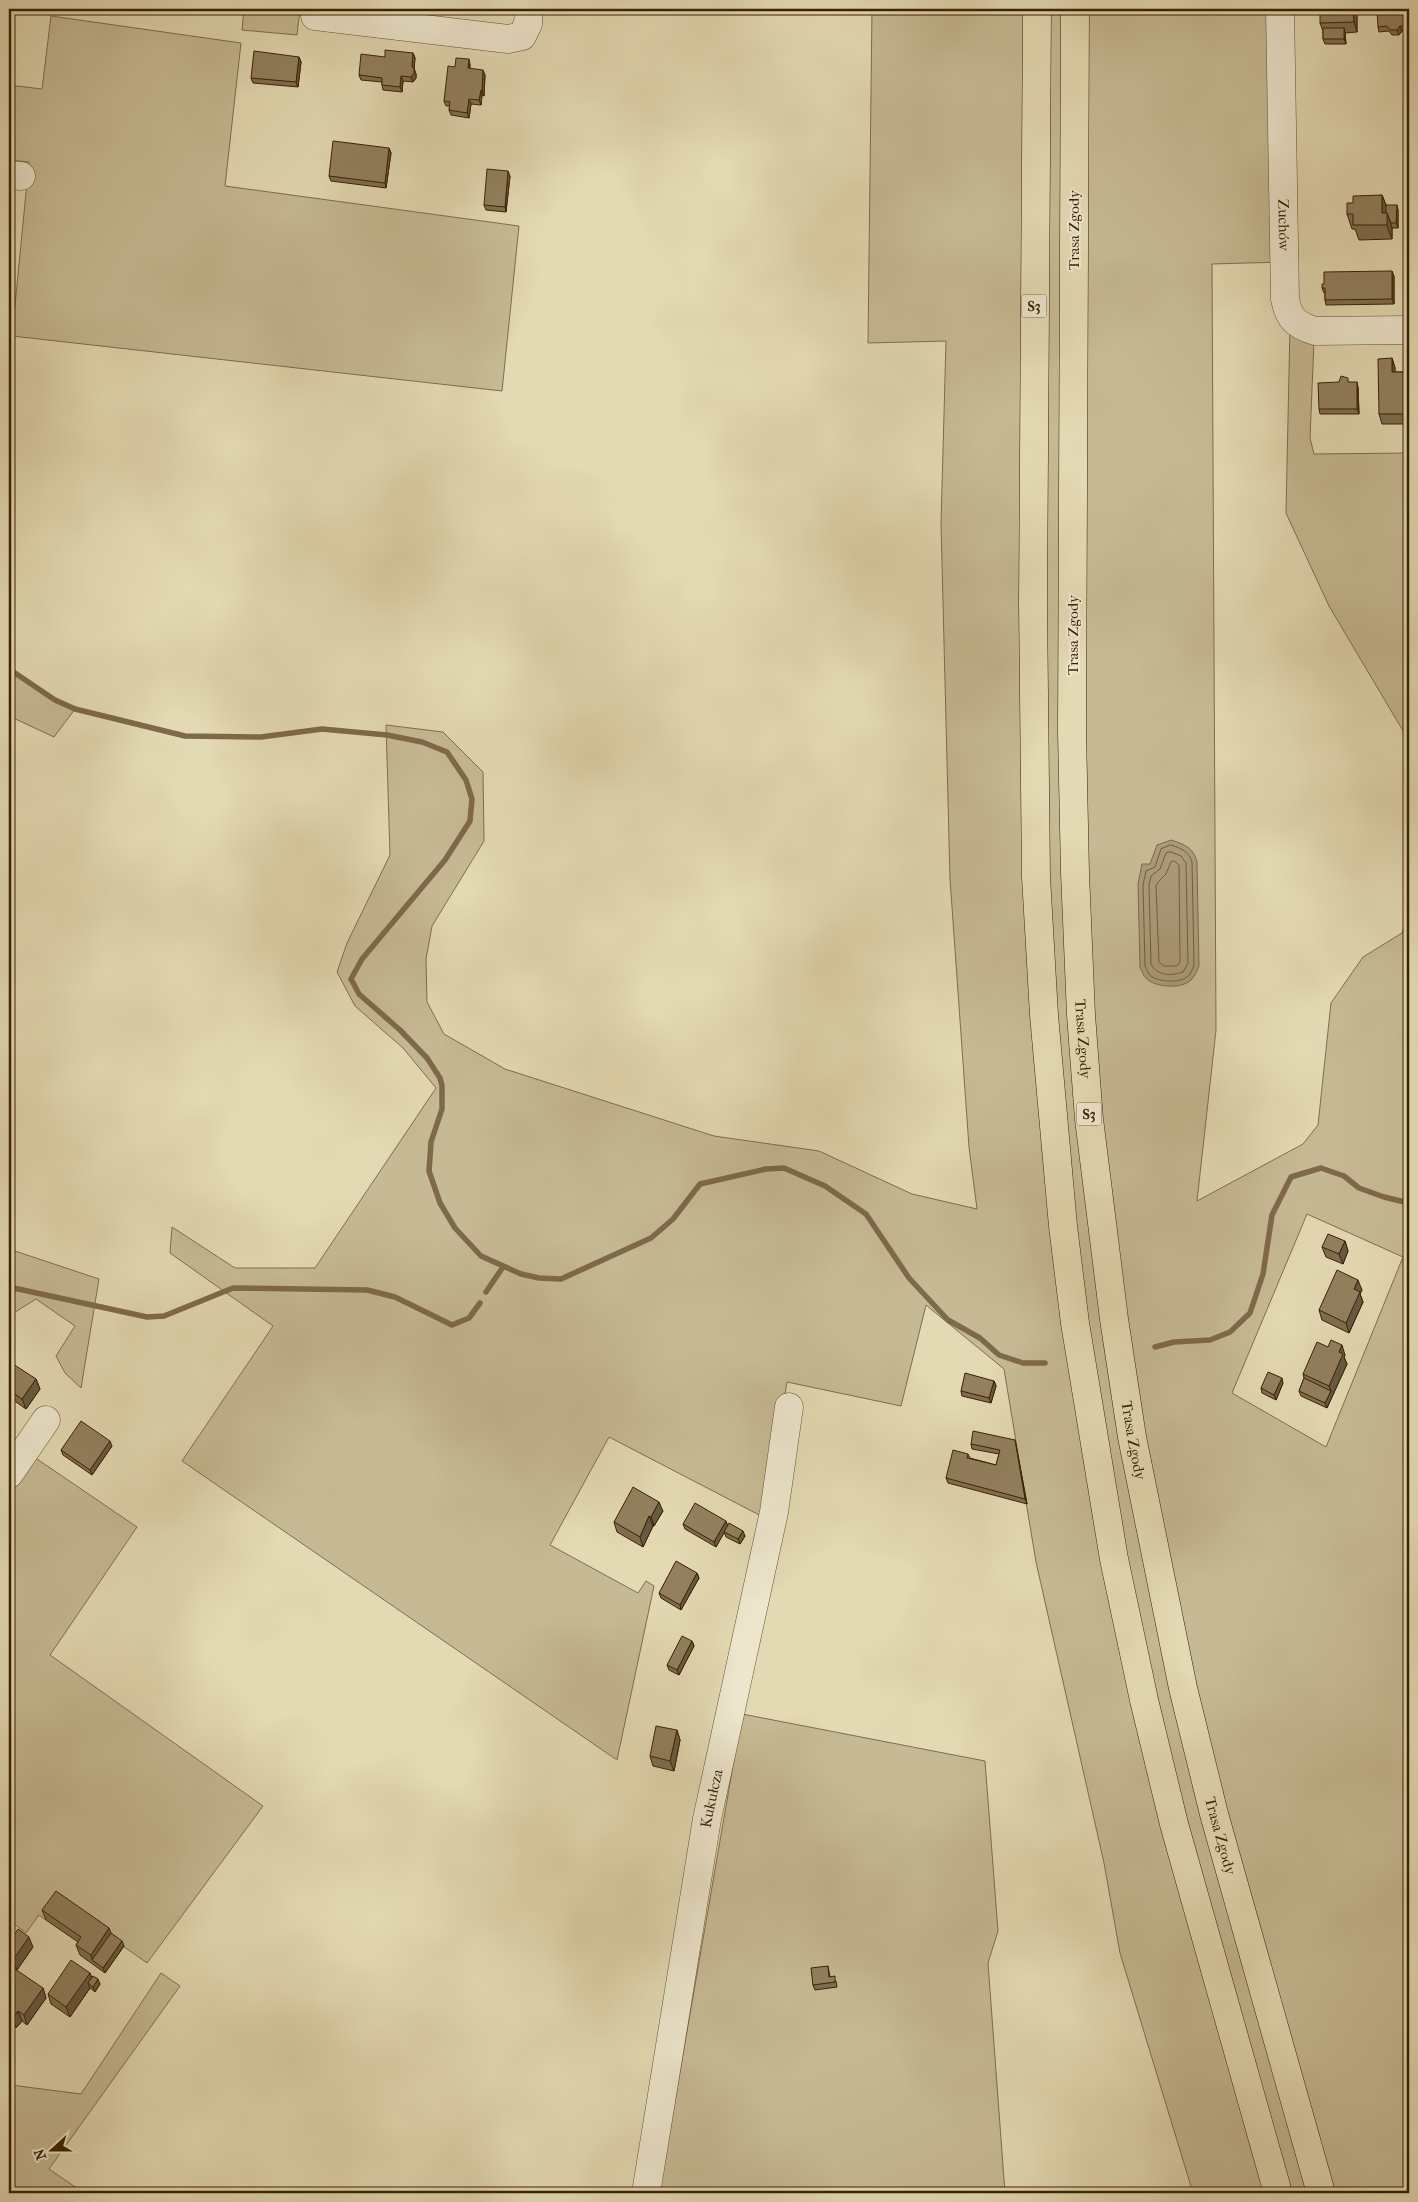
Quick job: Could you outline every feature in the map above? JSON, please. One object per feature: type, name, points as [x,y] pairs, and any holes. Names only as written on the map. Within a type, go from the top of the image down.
[{"type":"highway","name":"S3","points":[[1037,9],[1033,584],[1036,877],[1044,1016],[1063,1226],[1074,1324],[1111,1540],[1144,1700],[1174,1824],[1278,2193]]},
{"type":"highway","name":"Trasa Zgody","points":[[1075,9],[1072,751],[1081,1016],[1090,1128],[1114,1319],[1132,1437],[1183,1688],[1214,1814],[1321,2193]]},
{"type":"street","points":[[315,16],[508,39],[522,36],[528,24],[529,9]]},
{"type":"street","name":"Zuchów","points":[[1280,9],[1285,299],[1288,314],[1300,327],[1315,330],[1409,330]]},
{"type":"street","name":"Kukułcza","points":[[646,2193],[707,1819],[774,1512],[789,1407]]},
{"type":"street","points":[[9,1474],[46,1420]]},
{"type":"shaded area","points":[[244,9],[300,9],[297,35],[242,30]]},
{"type":"shaded area","points":[[872,9],[1275,9],[1284,262],[1212,264],[1216,1030],[1197,1201],[1303,1144],[1318,1125],[1331,1003],[1363,957],[1402,933],[1409,914],[1409,2193],[1193,2193],[1120,1953],[1104,1863],[1036,1562],[1004,1369],[926,1305],[901,1406],[787,1382],[765,1518],[609,1437],[550,1545],[638,1593],[646,1581],[654,1586],[617,1760],[182,1461],[273,1326],[170,1253],[172,1227],[235,1268],[315,1268],[436,1088],[403,1048],[355,1006],[337,972],[347,943],[390,855],[386,725],[443,732],[483,772],[484,841],[432,926],[426,959],[427,1002],[444,1034],[505,1069],[714,1136],[819,1151],[912,1194],[977,1209],[969,1147],[950,879],[941,524],[946,341],[868,343]],"holes":[[[1307,1214],[1403,1257],[1326,1447],[1232,1393]]]},
{"type":"shaded area","points":[[51,16],[241,43],[225,186],[519,226],[502,391],[12,336],[29,162],[9,160],[9,85],[42,89]]},
{"type":"shaded area","points":[[1290,326],[1314,340],[1310,438],[1314,454],[1409,453],[1409,741],[1329,606],[1286,513]]},
{"type":"shaded area","points":[[9,669],[55,700],[75,709],[54,737],[9,716]]},
{"type":"shaded area","points":[[9,1249],[99,1279],[81,1388],[65,1373],[56,1356],[75,1326],[36,1299],[9,1316]]},
{"type":"shaded area","points":[[34,1457],[137,1527],[50,1655],[263,1806],[147,1963],[59,1901],[46,1920],[39,1915],[26,1933],[9,1920],[9,1493]]},
{"type":"shaded area","points":[[742,1714],[985,1761],[998,1931],[988,1963],[1005,2193],[659,2193]]},
{"type":"shaded area","points":[[161,1973],[180,1986],[49,2169],[84,2193],[9,2193],[9,2083],[11,2085],[81,2094]]},
{"type":"water","points":[[1171,840],[1188,847],[1194,853],[1197,862],[1199,966],[1191,980],[1175,986],[1156,984],[1150,981],[1144,976],[1140,967],[1138,884],[1142,864],[1150,864],[1157,845]]},
{"type":"building","points":[[1320,9],[1353,9],[1354,22],[1320,23]]},
{"type":"building","points":[[1377,9],[1409,9],[1409,26],[1400,26],[1397,30],[1390,30],[1387,26],[1378,27]]},
{"type":"building","points":[[1323,28],[1344,28],[1344,39],[1323,39]]},
{"type":"building","points":[[385,50],[413,53],[412,66],[414,73],[411,77],[401,76],[400,87],[382,85],[382,78],[359,75],[361,54],[385,57]]},
{"type":"building","points":[[254,51],[299,57],[296,82],[251,78]]},
{"type":"building","points":[[456,58],[469,59],[468,68],[483,70],[482,91],[479,100],[469,99],[467,113],[449,110],[450,102],[444,101],[448,66],[455,67]]},
{"type":"building","points":[[333,141],[389,148],[385,183],[329,176]]},
{"type":"building","points":[[487,169],[508,171],[505,207],[484,205]]},
{"type":"building","points":[[1382,195],[1382,213],[1387,213],[1387,225],[1353,225],[1353,214],[1347,214],[1347,203],[1353,203],[1353,196]]},
{"type":"building","points":[[1386,205],[1397,205],[1396,223],[1391,223],[1386,213]]},
{"type":"building","points":[[1392,271],[1392,299],[1325,300],[1325,288],[1322,288],[1324,272]]},
{"type":"building","points":[[1392,358],[1392,372],[1409,372],[1409,414],[1379,414],[1378,359]]},
{"type":"building","points":[[1341,376],[1348,378],[1348,382],[1357,382],[1357,409],[1319,409],[1318,383],[1339,382]]},
{"type":"building","points":[[1328,1234],[1345,1241],[1339,1254],[1322,1247]]},
{"type":"building","points":[[1337,1270],[1358,1280],[1354,1289],[1360,1292],[1346,1323],[1319,1310]]},
{"type":"building","points":[[1331,1340],[1342,1345],[1339,1352],[1343,1354],[1329,1386],[1303,1374],[1317,1342],[1328,1347]]},
{"type":"building","points":[[10,1362],[36,1379],[22,1399],[9,1390]]},
{"type":"building","points":[[1268,1372],[1282,1378],[1274,1395],[1261,1388]]},
{"type":"building","points":[[965,1373],[994,1381],[989,1398],[961,1391]]},
{"type":"building","points":[[1304,1378],[1331,1391],[1325,1403],[1299,1391]]},
{"type":"building","points":[[81,1421],[110,1441],[90,1470],[61,1450]]},
{"type":"building","points":[[973,1431],[1015,1440],[1025,1499],[946,1478],[953,1450],[968,1454],[967,1458],[996,1465],[1000,1450],[971,1444]]},
{"type":"building","points":[[633,1487],[659,1502],[651,1517],[649,1516],[640,1537],[614,1522]]},
{"type":"building","points":[[695,1503],[726,1521],[714,1542],[683,1524]]},
{"type":"building","points":[[729,1523],[743,1531],[738,1539],[724,1532]]},
{"type":"building","points":[[676,1561],[697,1573],[680,1605],[659,1593]]},
{"type":"building","points":[[682,1636],[692,1641],[677,1670],[667,1665]]},
{"type":"building","points":[[656,1726],[677,1730],[670,1761],[650,1756]]},
{"type":"building","points":[[56,1891],[109,1928],[91,1955],[76,1945],[81,1937],[42,1910]]},
{"type":"building","points":[[18,1929],[29,1937],[13,1960],[9,1956],[9,1943]]},
{"type":"building","points":[[111,1933],[122,1941],[103,1968],[92,1960]]},
{"type":"building","points":[[71,1960],[90,1973],[66,2007],[48,1994]]},
{"type":"building","points":[[828,1966],[829,1977],[835,1976],[835,1982],[813,1985],[811,1968]]},
{"type":"building","points":[[15,1969],[43,1988],[24,2015],[18,2011],[13,2018],[9,2015],[9,1978]]},
{"type":"building","points":[[93,1976],[98,1979],[93,1987],[88,1983]]},
{"type":"waterway","points":[[9,669],[55,700],[75,709],[185,736],[261,737],[322,729],[387,735],[422,742],[447,752],[466,780],[472,799],[470,821],[445,860],[362,959],[351,979],[359,994],[400,1030],[427,1058],[440,1078],[442,1109],[431,1142],[429,1171],[440,1203],[455,1228],[481,1256],[521,1274],[539,1278],[561,1279],[651,1238],[673,1219],[700,1184],[766,1169],[784,1168],[825,1186],[866,1214],[909,1278],[948,1320],[980,1338],[999,1355],[1023,1363],[1045,1363]]},
{"type":"waterway","points":[[1155,1347],[1174,1342],[1210,1340],[1230,1332],[1250,1313],[1263,1274],[1272,1215],[1291,1177],[1321,1168],[1344,1176],[1359,1188],[1409,1203]]},
{"type":"waterway","points":[[486,1292],[503,1267]]},
{"type":"waterway","points":[[9,1287],[147,1317],[164,1316],[233,1288],[367,1290],[395,1297],[452,1325],[469,1318],[480,1303]]}]
